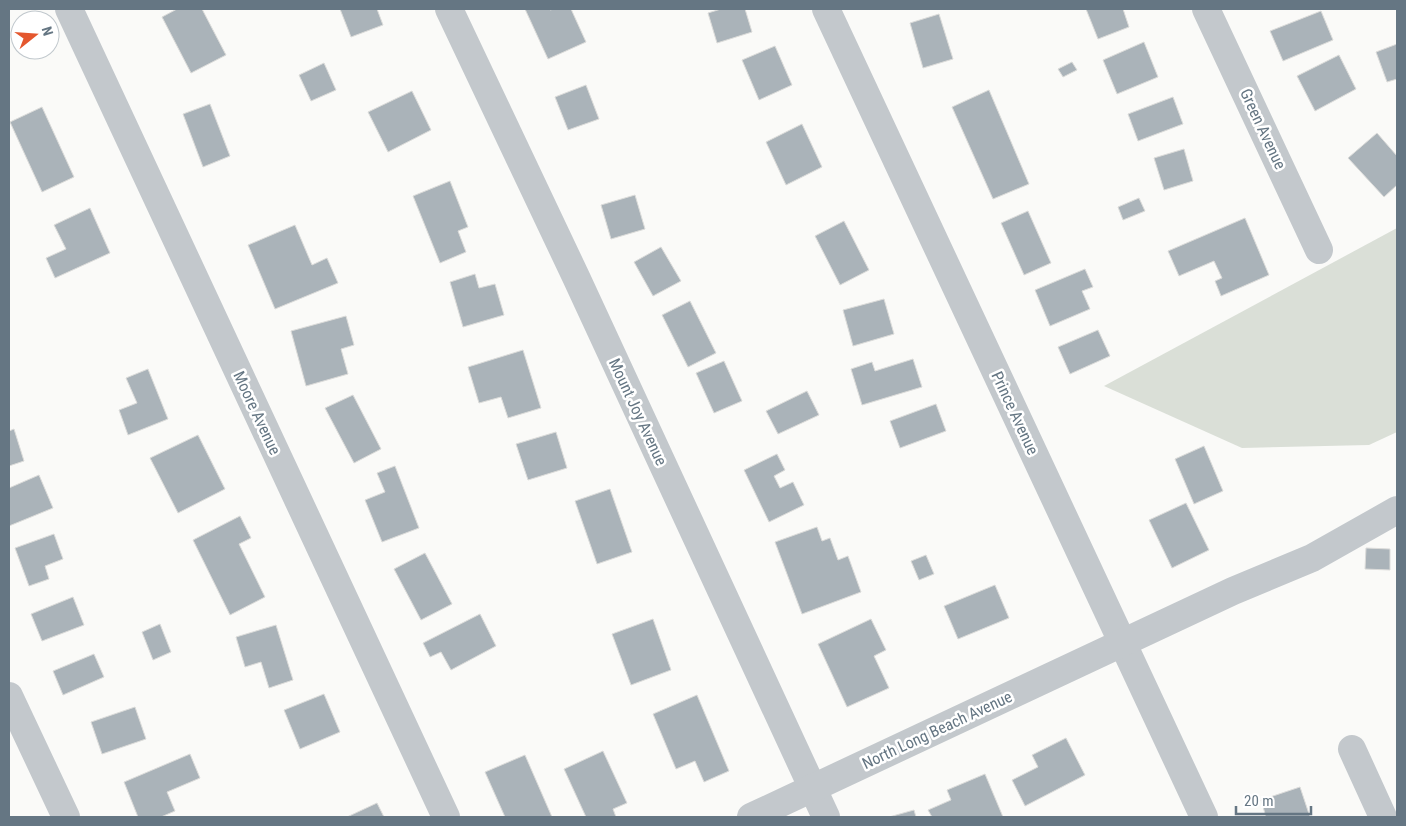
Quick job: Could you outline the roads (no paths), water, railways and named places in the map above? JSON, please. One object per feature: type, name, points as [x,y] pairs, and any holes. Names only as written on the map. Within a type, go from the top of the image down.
[{"type":"street","name":"Moore Avenue","points":[[69,9],[446,817]]},
{"type":"street","name":"Mount Joy Avenue","points":[[449,9],[576,277],[826,817]]},
{"type":"street","name":"Prince Avenue","points":[[826,9],[1204,817]]},
{"type":"street","name":"Green Avenue","points":[[1206,9],[1319,250]]},
{"type":"street","name":"North Long Beach Avenue","points":[[751,817],[1233,592],[1312,558],[1397,510]]},
{"type":"street","points":[[9,696],[66,817]]},
{"type":"street","points":[[1352,749],[1383,817]]}]
